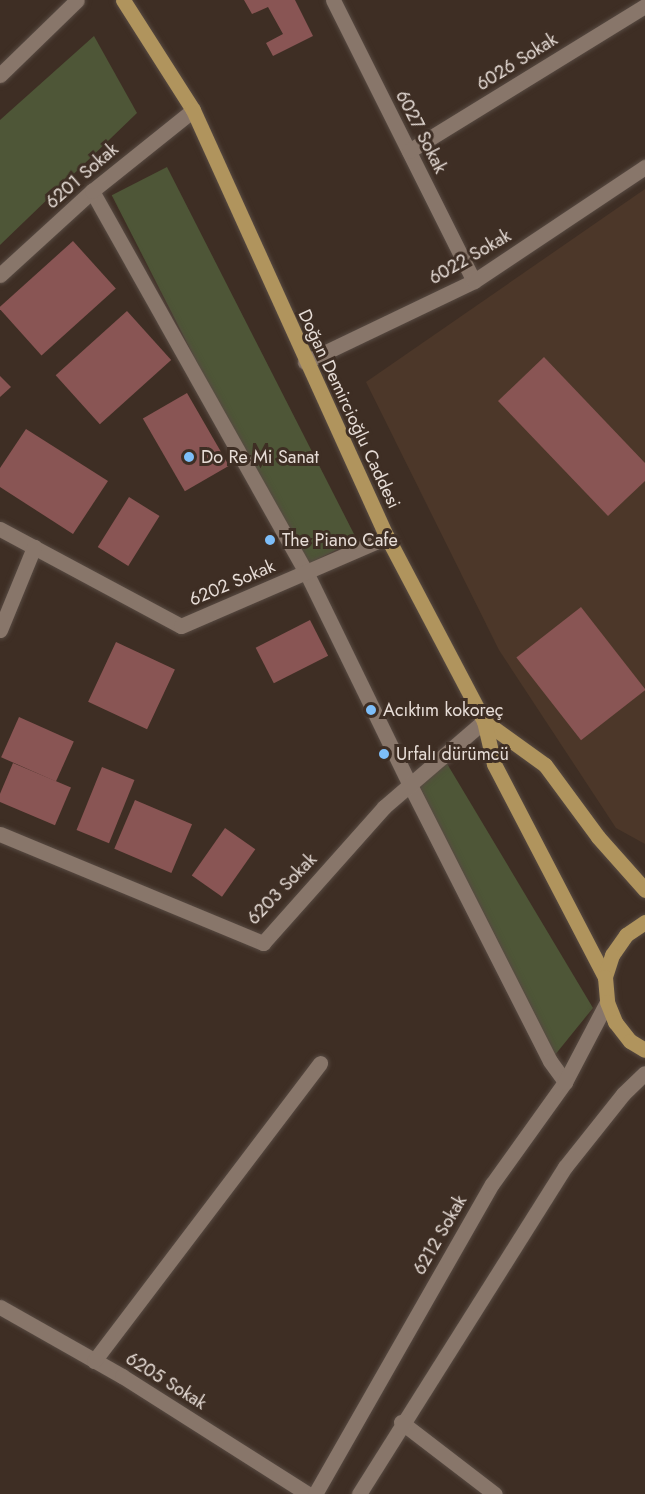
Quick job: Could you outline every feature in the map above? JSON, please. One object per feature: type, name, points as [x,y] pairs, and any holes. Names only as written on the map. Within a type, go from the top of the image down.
[{"type":"main road","name":"Doğan Demircioğlu Caddesi","points":[[123,0],[193,110],[305,362],[387,537],[484,721],[545,765],[598,837],[645,890]]},
{"type":"main road","points":[[484,721],[499,774],[605,977]]},
{"type":"main road","points":[[645,922],[626,936],[612,955],[605,977],[607,1002],[615,1022],[630,1041],[645,1050]]},
{"type":"street","points":[[0,75],[77,0]]},
{"type":"street","name":"6027 Sokak","points":[[333,0],[474,281]]},
{"type":"street","name":"6026 Sokak","points":[[409,151],[645,6]]},
{"type":"street","name":"6201 Sokak","points":[[0,275],[92,192],[193,110]]},
{"type":"street","name":"6022 Sokak","points":[[305,362],[474,281],[645,167]]},
{"type":"street","points":[[92,192],[306,572],[410,785],[550,1061],[565,1082]]},
{"type":"street","name":"6202 Sokak","points":[[0,529],[181,626],[387,537]]},
{"type":"street","points":[[0,630],[34,547]]},
{"type":"street","name":"6203 Sokak","points":[[0,834],[263,943],[384,807],[484,721]]},
{"type":"street","name":"6212 Sokak","points":[[315,1494],[492,1184],[565,1082],[607,1002]]},
{"type":"street","points":[[94,1360],[320,1063]]},
{"type":"street","points":[[359,1494],[401,1422],[566,1167],[623,1094],[645,1073]]},
{"type":"street","name":"6205 Sokak","points":[[0,1308],[94,1360],[308,1494]]},
{"type":"street","points":[[401,1422],[495,1494]]},
{"type":"shaded area","points":[[645,189],[645,844],[616,828],[499,650],[366,382]]},
{"type":"green space","points":[[94,36],[137,113],[0,245],[0,120]]},
{"type":"green space","points":[[167,167],[357,539],[302,568],[112,195]]},
{"type":"green space","points":[[443,757],[593,1008],[550,1061],[410,785]]},
{"type":"building","points":[[244,0],[295,0],[313,36],[273,56],[266,43],[283,34],[268,7],[252,14]]},
{"type":"building","points":[[73,241],[116,289],[42,355],[0,307]]},
{"type":"building","points":[[127,311],[171,360],[100,424],[56,375]]},
{"type":"building","points":[[544,357],[645,463],[645,481],[608,516],[498,401]]},
{"type":"building","points":[[0,376],[11,387],[0,397]]},
{"type":"building","points":[[187,393],[229,466],[185,491],[143,418]]},
{"type":"building","points":[[26,429],[108,481],[73,534],[0,487],[0,468]]},
{"type":"building","points":[[129,497],[160,516],[128,566],[98,547]]},
{"type":"building","points":[[581,607],[645,689],[581,740],[516,657]]},
{"type":"building","points":[[310,620],[328,656],[274,683],[256,648]]},
{"type":"building","points":[[116,642],[175,669],[147,729],[88,702]]},
{"type":"building","points":[[19,717],[74,741],[56,782],[1,757]]},
{"type":"building","points":[[13,763],[71,788],[55,825],[0,802],[0,794]]},
{"type":"building","points":[[102,767],[134,780],[109,843],[77,830]]},
{"type":"building","points":[[135,800],[192,824],[171,873],[114,849]]},
{"type":"building","points":[[225,828],[255,849],[222,897],[192,876]]},
{"type":"place","name":"Do Re Mi Sanat","points":[[189,457]]},
{"type":"place","name":"The Piano Cafe","points":[[270,540]]},
{"type":"place","name":"Acıktım kokoreç","points":[[371,710]]},
{"type":"place","name":"Urfalı dürümcü","points":[[384,754]]}]
